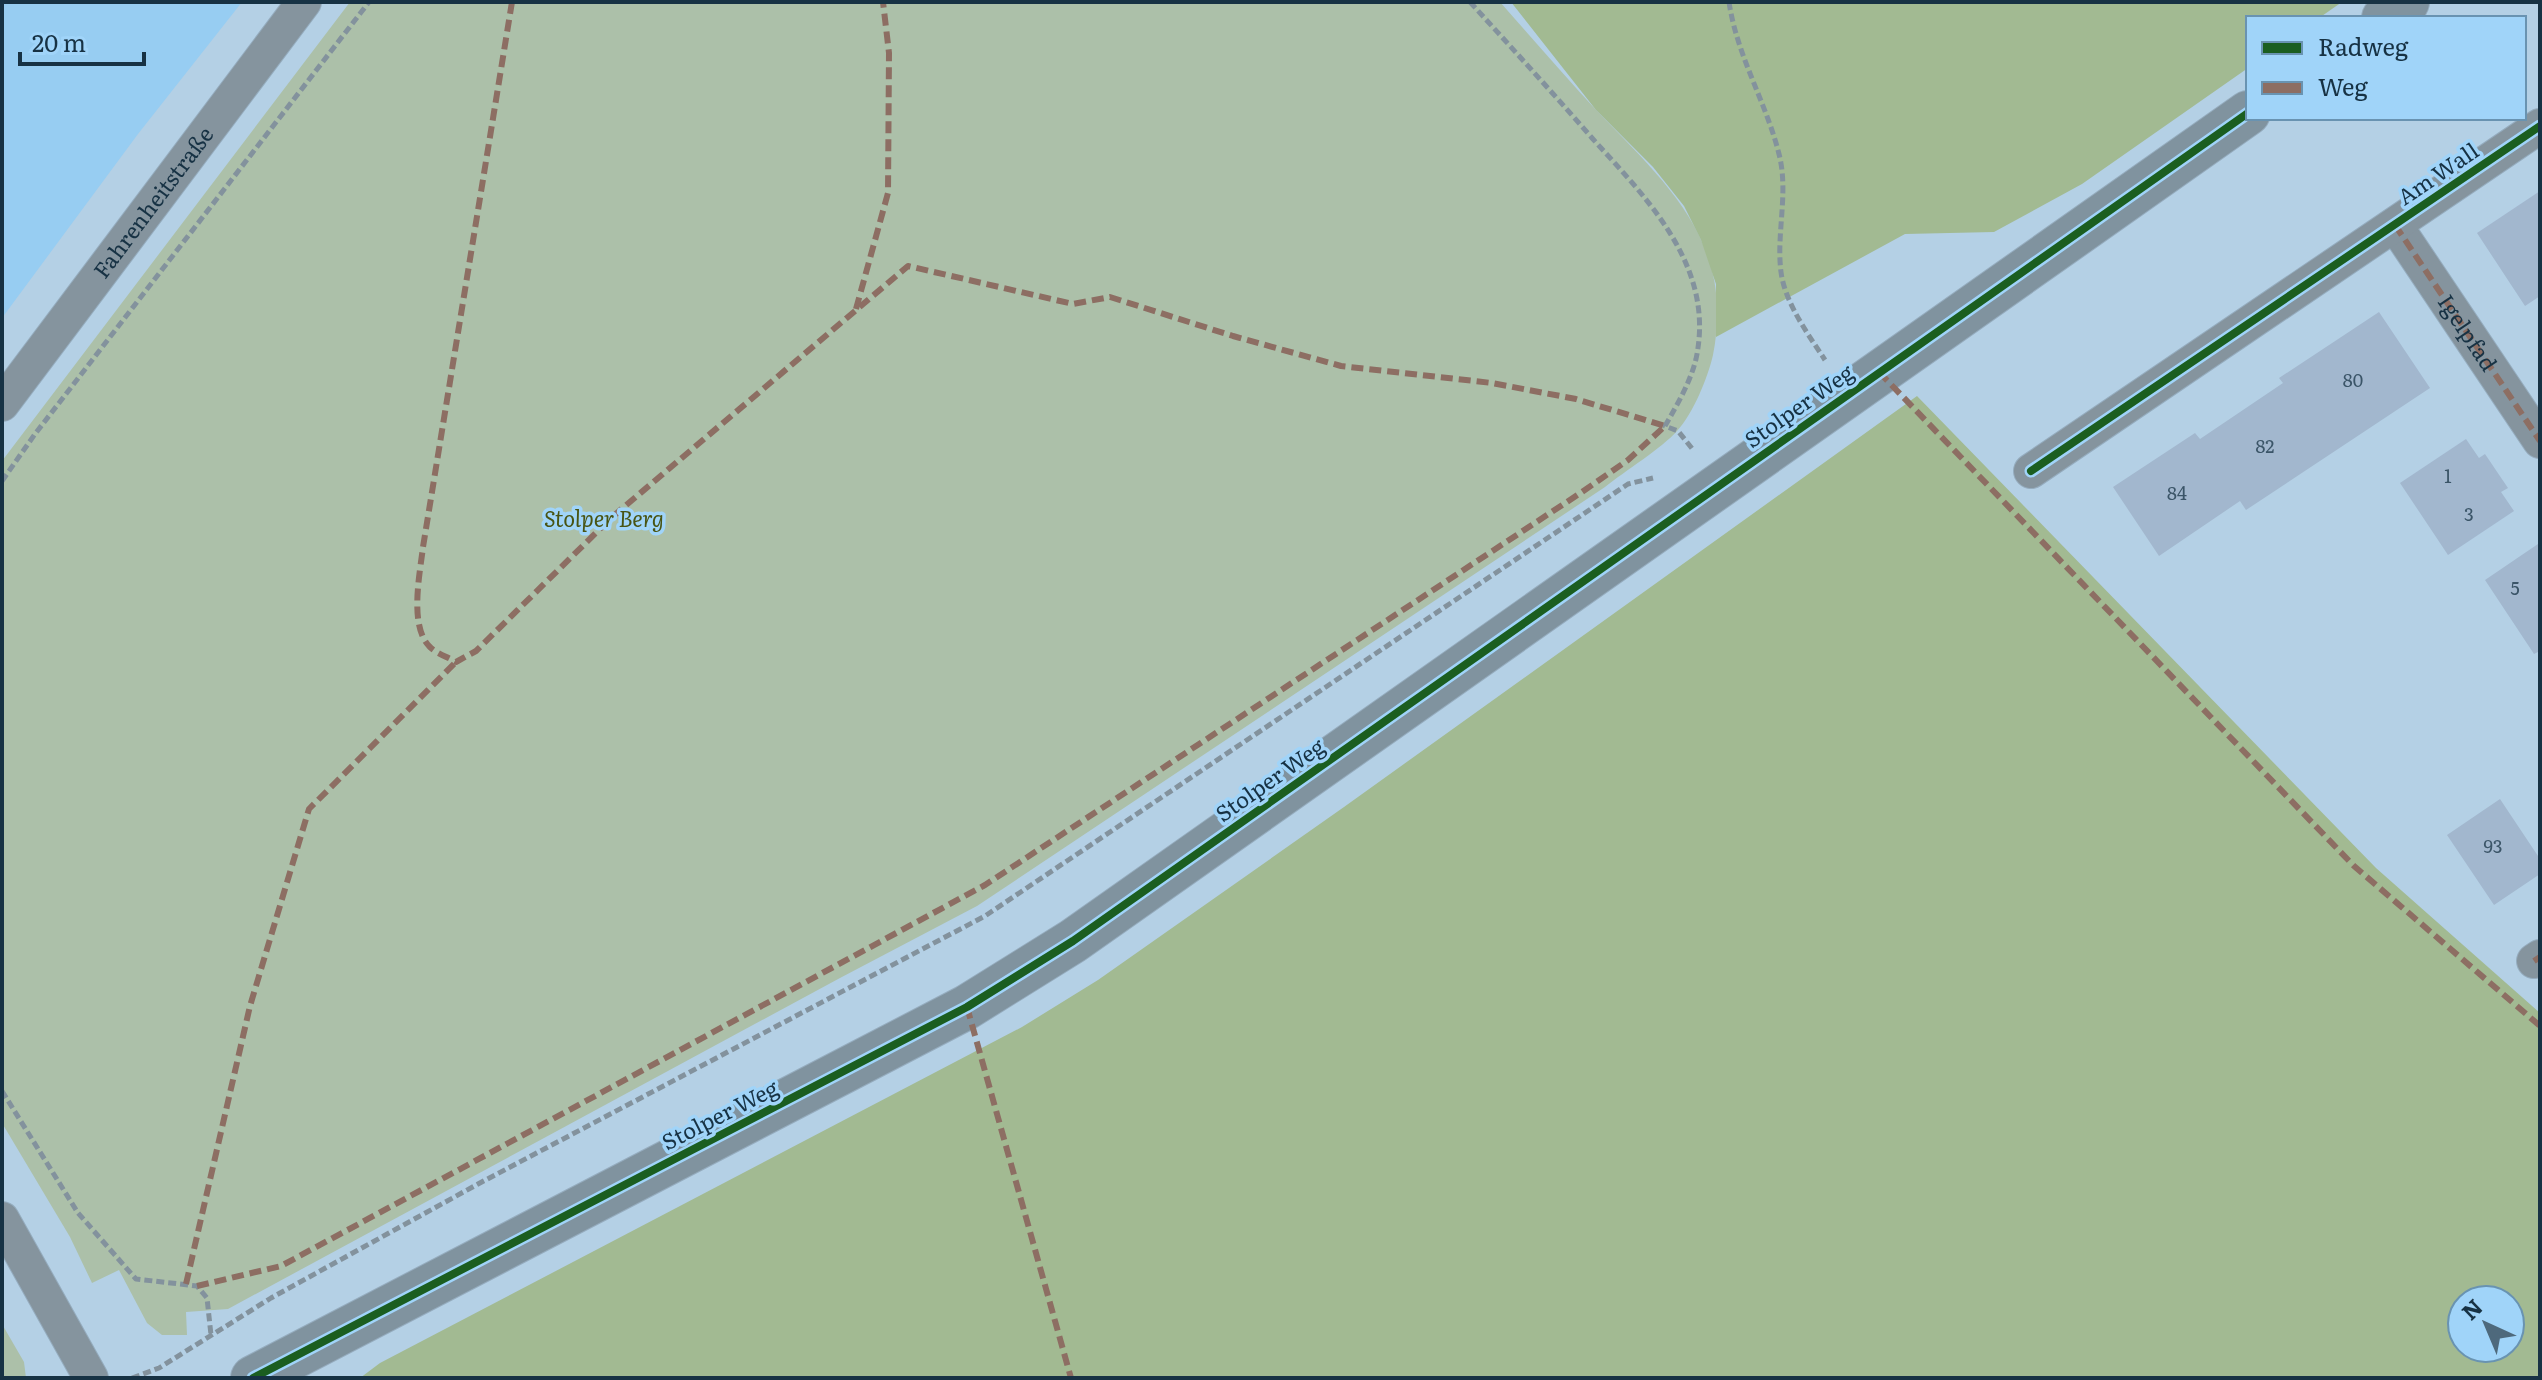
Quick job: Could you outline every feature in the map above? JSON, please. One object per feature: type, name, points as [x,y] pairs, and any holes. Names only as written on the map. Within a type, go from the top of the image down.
[{"type":"street","name":"Fahrenheitstraße","points":[[2,404],[304,2]]},
{"type":"street","points":[[2387,16],[2407,2]]},
{"type":"street","name":"Stolper Weg","points":[[253,1378],[967,1007],[1046,957],[2246,114]]},
{"type":"street","name":"Am Wall","points":[[2031,471],[2540,126]]},
{"type":"street","name":"Igelpfad","points":[[2395,225],[2540,441]]},
{"type":"street","points":[[2,1219],[91,1378]]},
{"type":"path","points":[[2,481],[44,422],[369,2]]},
{"type":"path","points":[[1470,2],[1630,180],[1678,243],[1695,288],[1699,337],[1696,360],[1687,385],[1665,426],[1678,431],[1701,460]]},
{"type":"path","points":[[1729,2],[1737,40],[1781,159],[1784,192],[1781,272],[1794,308],[1831,367]]},
{"type":"path","points":[[132,1378],[159,1368],[271,1298],[478,1184],[985,916],[1628,484]]},
{"type":"path","points":[[2,1091],[78,1213],[136,1279],[197,1286],[207,1298],[211,1335]]},
{"type":"shaded area","points":[[2,2],[242,2],[138,134],[2,318]]},
{"type":"green space","name":"Stolper Berg","points":[[350,2],[1500,2],[1648,164],[1690,218],[1704,247],[1714,279],[1717,315],[1711,364],[1689,415],[1677,431],[1653,452],[977,906],[228,1309],[186,1312],[187,1335],[162,1335],[147,1323],[119,1270],[92,1283],[70,1237],[2,1123],[2,461]]},
{"type":"green space","points":[[1511,2],[2342,2],[2322,16],[2246,16],[2246,69],[2082,184],[1994,232],[1905,234],[1716,337],[1716,284],[1701,240],[1684,206],[1653,167],[1596,110]]},
{"type":"green space","points":[[1917,396],[2376,868],[2540,1013],[2540,1378],[360,1378],[380,1363],[1022,1027],[1098,980]]},
{"type":"green space","points":[[2,1324],[24,1362],[26,1378],[2,1378]]},
{"type":"building","points":[[2540,191],[2540,296],[2525,306],[2477,233]]},
{"type":"building","points":[[2379,312],[2430,388],[2246,510],[2240,501],[2159,556],[2113,487],[2195,433],[2200,439],[2283,383],[2279,378]]},
{"type":"building","points":[[2466,439],[2479,458],[2485,454],[2508,488],[2501,492],[2514,511],[2448,555],[2400,483]]},
{"type":"building","points":[[2538,544],[2540,651],[2534,654],[2485,580]]},
{"type":"building","points":[[2500,799],[2540,859],[2540,874],[2494,905],[2447,835]]},
{"type":"marked path","points":[[512,2],[418,584],[419,625],[423,637],[438,653],[456,662],[476,651],[611,518],[908,266],[1073,304],[1110,297],[1341,366],[1492,383],[1576,399],[1665,426]]},
{"type":"marked path","points":[[856,309],[888,193],[889,53],[883,2]]},
{"type":"marked path","points":[[2395,225],[2540,441]]},
{"type":"marked path","points":[[1879,372],[2354,866],[2540,1026]]},
{"type":"marked path","points":[[197,1286],[281,1266],[985,885],[1582,492],[1628,460],[1665,426]]},
{"type":"marked path","points":[[186,1284],[250,1006],[309,809],[456,662]]},
{"type":"marked path","points":[[2534,961],[2540,957]]},
{"type":"marked path","points":[[967,1007],[1071,1378]]},
{"type":"cycle path","points":[[253,1378],[967,1007],[1073,941],[2246,114]]},
{"type":"cycle path","points":[[2031,471],[2540,126]]}]
